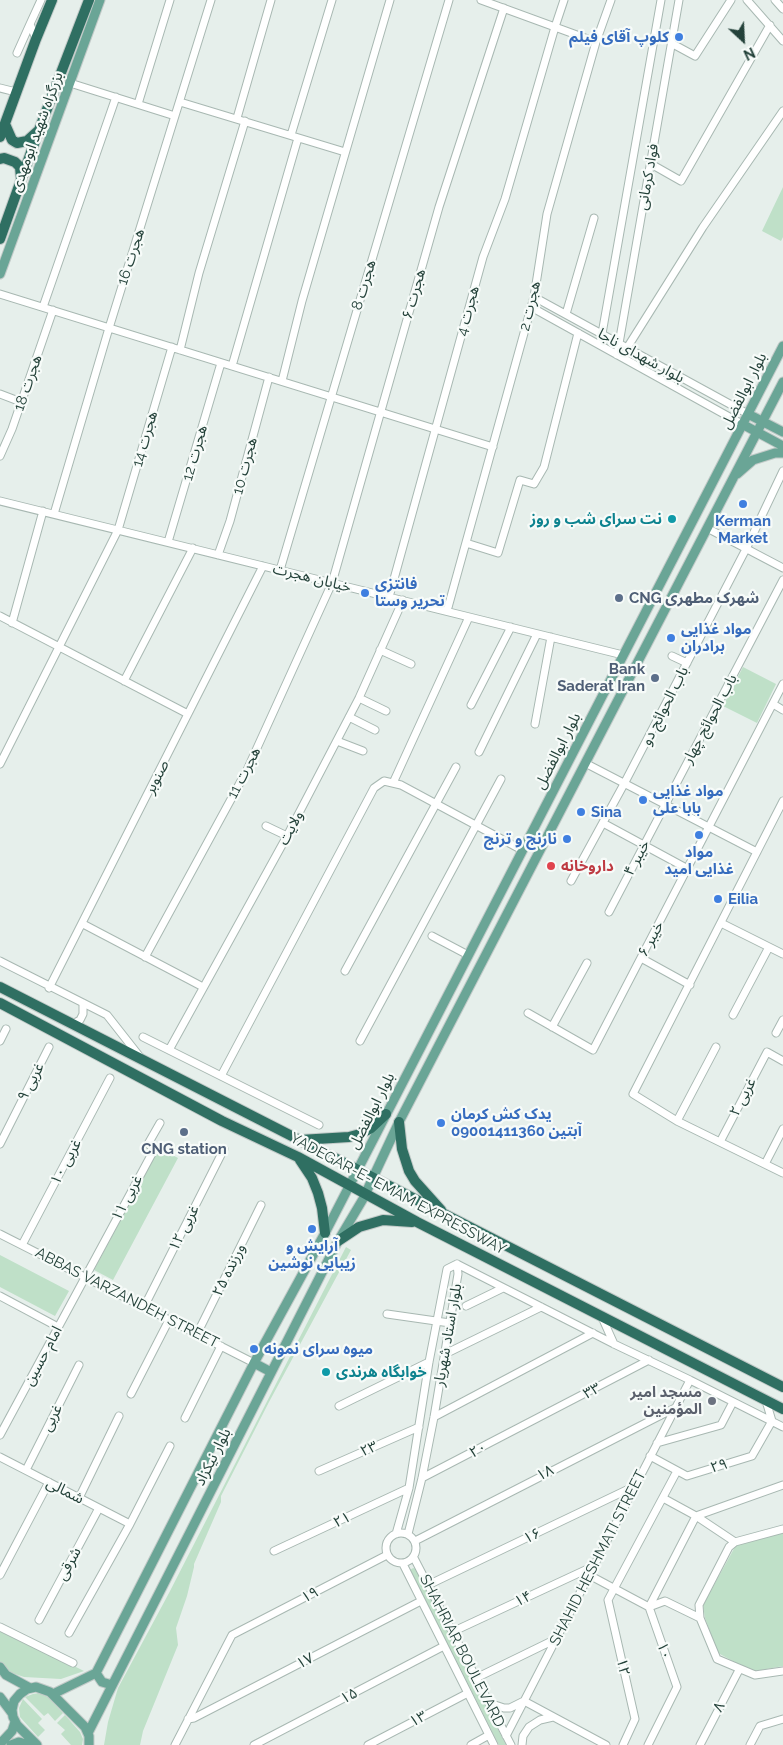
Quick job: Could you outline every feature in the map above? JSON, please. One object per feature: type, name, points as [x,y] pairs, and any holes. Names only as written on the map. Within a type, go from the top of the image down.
[{"type":"highway","points":[[0,137],[52,0]]},
{"type":"highway","points":[[0,239],[89,0]]},
{"type":"highway","points":[[5,124],[12,140],[17,143],[27,141],[39,130]]},
{"type":"highway","points":[[0,159],[4,158],[15,162],[20,167],[21,179]]},
{"type":"highway","name":"YADEGAR-E- EMAM EXPRESSWAY","points":[[0,987],[783,1386]]},
{"type":"highway","name":"YADEGAR-E- EMAM EXPRESSWAY","points":[[0,1004],[222,1121],[298,1157],[365,1195],[783,1410]]},
{"type":"highway","points":[[299,1140],[349,1137],[360,1134],[371,1128],[386,1114]]},
{"type":"highway","points":[[399,1122],[402,1150],[409,1171],[415,1181],[447,1216]]},
{"type":"highway","points":[[298,1157],[312,1178],[318,1193],[325,1233]]},
{"type":"highway","points":[[338,1241],[359,1227],[382,1220],[417,1222]]},
{"type":"main road","name":"بزرگراه شهید ابومهدی","points":[[0,274],[100,0]]},
{"type":"main road","name":"بلوار ابوالفضل","points":[[349,1186],[783,346]]},
{"type":"main road","name":"بلوار ابوالفضل","points":[[365,1195],[399,1122],[783,382]]},
{"type":"main road","points":[[748,414],[783,432]]},
{"type":"main road","points":[[742,424],[783,446]]},
{"type":"main road","points":[[733,478],[753,460],[775,453],[783,453]]},
{"type":"main road","points":[[480,933],[493,940]]},
{"type":"main road","name":"بلوار نیکزاد","points":[[96,1673],[254,1363],[349,1186]]},
{"type":"main road","name":"بلوار نیکزاد","points":[[88,1733],[338,1241],[365,1195]]},
{"type":"main road","points":[[254,1363],[272,1372]]},
{"type":"main road","points":[[0,1667],[6,1675],[30,1688]]},
{"type":"main road","points":[[53,1694],[96,1673],[102,1682],[112,1685]]},
{"type":"main road","points":[[0,1744],[12,1731],[14,1718],[12,1707],[16,1699],[22,1692],[30,1688],[42,1688],[53,1694],[85,1727],[88,1733],[89,1745]]},
{"type":"main road","points":[[0,1697],[14,1718],[37,1745]]},
{"type":"main road","points":[[10,1745],[19,1742],[30,1745]]},
{"type":"street","points":[[17,53],[41,0]]},
{"type":"street","points":[[138,104],[170,0]]},
{"type":"street","name":"هجرت 16","points":[[54,514],[108,328],[211,0]]},
{"type":"street","points":[[237,118],[272,0]]},
{"type":"street","points":[[232,366],[332,0]]},
{"type":"street","points":[[282,381],[302,301],[390,0]]},
{"type":"street","name":"هجرت 8","points":[[280,570],[449,0]]},
{"type":"street","points":[[481,0],[500,5],[596,42]]},
{"type":"street","name":"هجرت 4","points":[[389,597],[483,257],[505,198],[554,27],[564,0]]},
{"type":"street","name":"هجرت 2","points":[[447,611],[534,297],[547,214],[596,42],[611,0]]},
{"type":"street","name":"فواد کرمانی","points":[[600,346],[661,0]]},
{"type":"street","name":"فواد کرمانی","points":[[618,355],[623,346],[650,164],[679,0]]},
{"type":"street","points":[[671,44],[695,56],[731,0]]},
{"type":"street","points":[[748,0],[783,41]]},
{"type":"street","name":"هجرت ۶","points":[[332,583],[439,207],[500,5]]},
{"type":"street","points":[[30,24],[36,39]]},
{"type":"street","points":[[650,164],[681,181],[770,25]]},
{"type":"street","points":[[70,82],[175,116]]},
{"type":"street","points":[[0,88],[16,92]]},
{"type":"street","points":[[43,307],[116,97]]},
{"type":"street","points":[[180,102],[345,152]]},
{"type":"street","points":[[623,346],[783,111]]},
{"type":"street","points":[[180,350],[200,273],[245,121]]},
{"type":"street","points":[[566,314],[594,218]]},
{"type":"street","points":[[0,294],[493,447]]},
{"type":"street","name":"بلوار شهدای ناجا","points":[[534,297],[748,414]]},
{"type":"street","name":"بلوار شهدای ناجا","points":[[531,307],[742,424]]},
{"type":"street","name":"هجرت 18","points":[[0,456],[12,429],[53,310]]},
{"type":"street","points":[[466,542],[498,554],[520,480],[534,484],[544,467],[578,333]]},
{"type":"street","name":"هجرت 14","points":[[0,764],[118,530],[172,347]]},
{"type":"street","name":"هجرت 12","points":[[168,542],[222,362]]},
{"type":"street","name":"هجرت 10","points":[[218,555],[230,520],[270,377]]},
{"type":"street","points":[[0,394],[21,402]]},
{"type":"street","name":"باب الحوائج دو","points":[[571,881],[687,663],[783,471]]},
{"type":"street","name":"خیابان هجرت","points":[[0,501],[623,655]]},
{"type":"street","points":[[12,623],[43,511]]},
{"type":"street","points":[[707,528],[783,568]]},
{"type":"street","points":[[124,681],[193,548]]},
{"type":"street","name":"صنوبر","points":[[50,988],[263,566]]},
{"type":"street","name":"باب الحوائج چهار","points":[[666,805],[783,580]]},
{"type":"street","name":"هجرت 11","points":[[145,956],[247,770],[332,583]]},
{"type":"street","name":"ولایت","points":[[169,1050],[337,741],[359,698],[403,600]]},
{"type":"street","points":[[0,616],[188,714]]},
{"type":"street","points":[[393,783],[469,617]]},
{"type":"street","points":[[471,705],[511,627]]},
{"type":"street","points":[[479,752],[537,634]]},
{"type":"street","points":[[536,724],[550,637]]},
{"type":"street","points":[[380,650],[411,664]]},
{"type":"street","points":[[672,656],[687,663]]},
{"type":"street","name":"خیبر ۶","points":[[552,1027],[593,1050],[783,684]]},
{"type":"street","points":[[359,698],[386,711]]},
{"type":"street","points":[[772,704],[783,710]]},
{"type":"street","points":[[349,717],[375,730]]},
{"type":"street","points":[[337,741],[362,751]]},
{"type":"street","points":[[585,764],[757,852]]},
{"type":"street","points":[[345,971],[456,767]]},
{"type":"street","points":[[360,1041],[501,779]]},
{"type":"street","points":[[221,1076],[374,788],[384,780],[402,785],[522,850]]},
{"type":"street","name":"خیبر ۴","points":[[609,912],[666,805]]},
{"type":"street","points":[[782,805],[633,1094],[678,1121],[783,1173]]},
{"type":"street","points":[[603,823],[688,869]]},
{"type":"street","points":[[266,826],[287,836]]},
{"type":"street","points":[[721,923],[783,954]]},
{"type":"street","points":[[83,924],[203,987]]},
{"type":"street","points":[[432,936],[468,955]]},
{"type":"street","points":[[733,1015],[769,947]]},
{"type":"street","points":[[641,958],[690,984]]},
{"type":"street","points":[[0,961],[50,988],[107,1015],[141,1059]]},
{"type":"street","points":[[528,1013],[552,1027],[588,963]]},
{"type":"street","points":[[74,1024],[80,1020],[83,1014],[83,1003]]},
{"type":"street","points":[[776,1033],[783,1020]]},
{"type":"street","points":[[0,1041],[6,1029]]},
{"type":"street","points":[[142,1037],[320,1125]]},
{"type":"street","points":[[678,1121],[716,1047]]},
{"type":"street","name":"غربی ۹","points":[[0,1144],[48,1048]]},
{"type":"street","name":"۲ غربی","points":[[720,1142],[767,1052],[783,1061]]},
{"type":"street","name":"غربی ۱۰","points":[[22,1245],[110,1078]]},
{"type":"street","name":"غربی ۱۱","points":[[85,1277],[155,1148],[148,1144],[160,1123]]},
{"type":"street","points":[[764,1164],[783,1129]]},
{"type":"street","name":"غربی ۱۲","points":[[144,1307],[224,1149]]},
{"type":"street","name":"ورزنده ۲۵","points":[[197,1334],[262,1205]]},
{"type":"street","name":"ABBAS VARZANDEH STREET","points":[[0,1234],[254,1363]]},
{"type":"street","points":[[457,1264],[783,1427]]},
{"type":"street","name":"بلوار استاد شهریار","points":[[396,1534],[409,1488],[429,1362],[447,1269],[457,1264],[458,1274],[434,1417],[422,1478],[408,1534]]},
{"type":"street","name":"امام حسین","points":[[0,1435],[85,1277]]},
{"type":"street","points":[[466,1306],[503,1288]]},
{"type":"street","points":[[0,1296],[58,1327]]},
{"type":"street","points":[[445,1354],[541,1307]]},
{"type":"street","points":[[387,1314],[450,1323]]},
{"type":"street","points":[[601,1315],[614,1344]]},
{"type":"street","points":[[131,1394],[170,1320]]},
{"type":"street","points":[[434,1417],[593,1333]]},
{"type":"street","points":[[185,1418],[221,1346]]},
{"type":"street","name":"۳۳","points":[[534,1421],[649,1360]]},
{"type":"street","points":[[339,1406],[429,1362]]},
{"type":"street","name":"غربی","points":[[26,1470],[79,1366]]},
{"type":"street","name":"SHAHID HESHMATI STREET","points":[[506,1736],[690,1380]]},
{"type":"street","points":[[766,1401],[772,1421]]},
{"type":"street","points":[[657,1443],[721,1425],[733,1402]]},
{"type":"street","name":"۱۸","points":[[415,1540],[676,1408]]},
{"type":"street","points":[[79,1498],[119,1416]]},
{"type":"street","name":"۲۰","points":[[422,1478],[534,1421]]},
{"type":"street","name":"۲۹","points":[[650,1456],[687,1476],[752,1456],[772,1421]]},
{"type":"street","name":"۲۳","points":[[319,1471],[419,1427]]},
{"type":"street","points":[[69,1633],[130,1524],[170,1446]]},
{"type":"street","name":"شمالی","points":[[0,1457],[130,1524]]},
{"type":"street","points":[[614,1589],[677,1471]]},
{"type":"street","points":[[0,1575],[49,1482]]},
{"type":"street","points":[[649,1607],[696,1516],[783,1485]]},
{"type":"street","name":"۱۶","points":[[428,1585],[635,1486]]},
{"type":"street","name":"۲۱","points":[[274,1551],[409,1488]]},
{"type":"street","points":[[664,1498],[696,1516],[735,1542]]},
{"type":"street","name":"شرقی","points":[[39,1620],[99,1508]]},
{"type":"street","points":[[783,1529],[735,1542],[730,1547],[699,1605],[700,1618],[718,1659],[739,1670],[755,1675],[783,1671]]},
{"type":"street","points":[[396,1534],[408,1534],[415,1540],[417,1550],[414,1558],[408,1562],[403,1564],[393,1562],[387,1555],[386,1545],[388,1540],[396,1534]]},
{"type":"street","name":"۱۹","points":[[188,1719],[232,1635],[387,1555]]},
{"type":"street","name":"SHAHRIAR BOULEVARD","points":[[414,1558],[511,1745]]},
{"type":"street","name":"SHAHRIAR BOULEVARD","points":[[403,1564],[494,1745]]},
{"type":"street","name":"۱۴","points":[[452,1632],[594,1565]]},
{"type":"street","points":[[589,1575],[649,1607],[665,1601],[700,1618]]},
{"type":"street","name":"۱۲","points":[[614,1589],[608,1600],[635,1719],[623,1745]]},
{"type":"street","name":"۱۷","points":[[188,1719],[194,1718],[421,1601]]},
{"type":"street","name":"۱۰","points":[[648,1745],[677,1687],[649,1607]]},
{"type":"street","points":[[0,1627],[73,1663]]},
{"type":"street","points":[[476,1678],[556,1639]]},
{"type":"street","name":"۱۵","points":[[254,1745],[444,1646]]},
{"type":"street","name":"۸","points":[[700,1745],[739,1670]]},
{"type":"street","name":"۱۳","points":[[368,1745],[468,1693]]},
{"type":"street","points":[[489,1703],[510,1708],[524,1701],[606,1745]]},
{"type":"street","points":[[522,1745],[523,1736],[529,1728],[540,1720],[553,1717]]},
{"type":"street","points":[[175,1745],[188,1719]]},
{"type":"street","points":[[750,1745],[760,1726],[783,1719]]},
{"type":"street","points":[[471,1745],[489,1736]]},
{"type":"green space","points":[[783,187],[783,237],[781,241],[762,231]]},
{"type":"green space","points":[[743,667],[776,684],[757,723],[723,706]]},
{"type":"green space","points":[[159,1148],[178,1158],[113,1280],[94,1270]]},
{"type":"green space","points":[[346,1247],[351,1250],[221,1496],[221,1502],[194,1564],[187,1596],[176,1628],[178,1645],[143,1731],[140,1745],[104,1745],[108,1722],[118,1688],[169,1593]]},
{"type":"green space","points":[[0,1255],[69,1291],[55,1316],[0,1287]]},
{"type":"green space","points":[[783,1532],[783,1666],[756,1671],[718,1653],[705,1618],[703,1605],[736,1545]]},
{"type":"green space","points":[[413,1568],[417,1569],[506,1745],[499,1745],[410,1570]]},
{"type":"green space","points":[[0,1629],[84,1671],[61,1679],[24,1677],[9,1672],[0,1662]]},
{"type":"green space","points":[[39,1693],[48,1697],[63,1713],[55,1721],[48,1713],[44,1716],[25,1697]]},
{"type":"green space","points":[[23,1699],[42,1719],[38,1723],[45,1730],[38,1737],[20,1717],[19,1708]]},
{"type":"green space","points":[[65,1715],[80,1732],[83,1739],[82,1745],[71,1745],[61,1734],[65,1730],[57,1723]]},
{"type":"place","name":"کلوپ آقای فیلم","points":[[679,37]]},
{"type":"place","name":"Kerman Market","points":[[743,504]]},
{"type":"place","name":"نت سرای شب و روز","points":[[672,519]]},
{"type":"place","name":"فانتزی تحریر وستا","points":[[365,593]]},
{"type":"place","name":"CNG شهرک مطهری","points":[[619,598]]},
{"type":"place","name":"مواد غذایی برادران","points":[[671,638]]},
{"type":"place","name":"Bank Saderat Iran","points":[[655,678]]},
{"type":"place","name":"مواد غذایی بابا علی","points":[[643,800]]},
{"type":"place","name":"Sina","points":[[581,812]]},
{"type":"place","name":"مواد غذایی امید","points":[[699,835]]},
{"type":"place","name":"نارنج و ترنج","points":[[567,839]]},
{"type":"place","name":"داروخانه","points":[[551,866]]},
{"type":"place","name":"Eilia","points":[[718,899]]},
{"type":"place","name":"یدک کش کرمان آبتین 09001411360","points":[[441,1123]]},
{"type":"place","name":"CNG station","points":[[184,1132]]},
{"type":"place","name":"آرایش و زیبایی نوشین","points":[[312,1229]]},
{"type":"place","name":"میوه سرای نمونه","points":[[254,1349]]},
{"type":"place","name":"خوابگاه هرندی","points":[[326,1372]]},
{"type":"place","name":"مسجد امیر المؤمنین","points":[[712,1401]]}]
